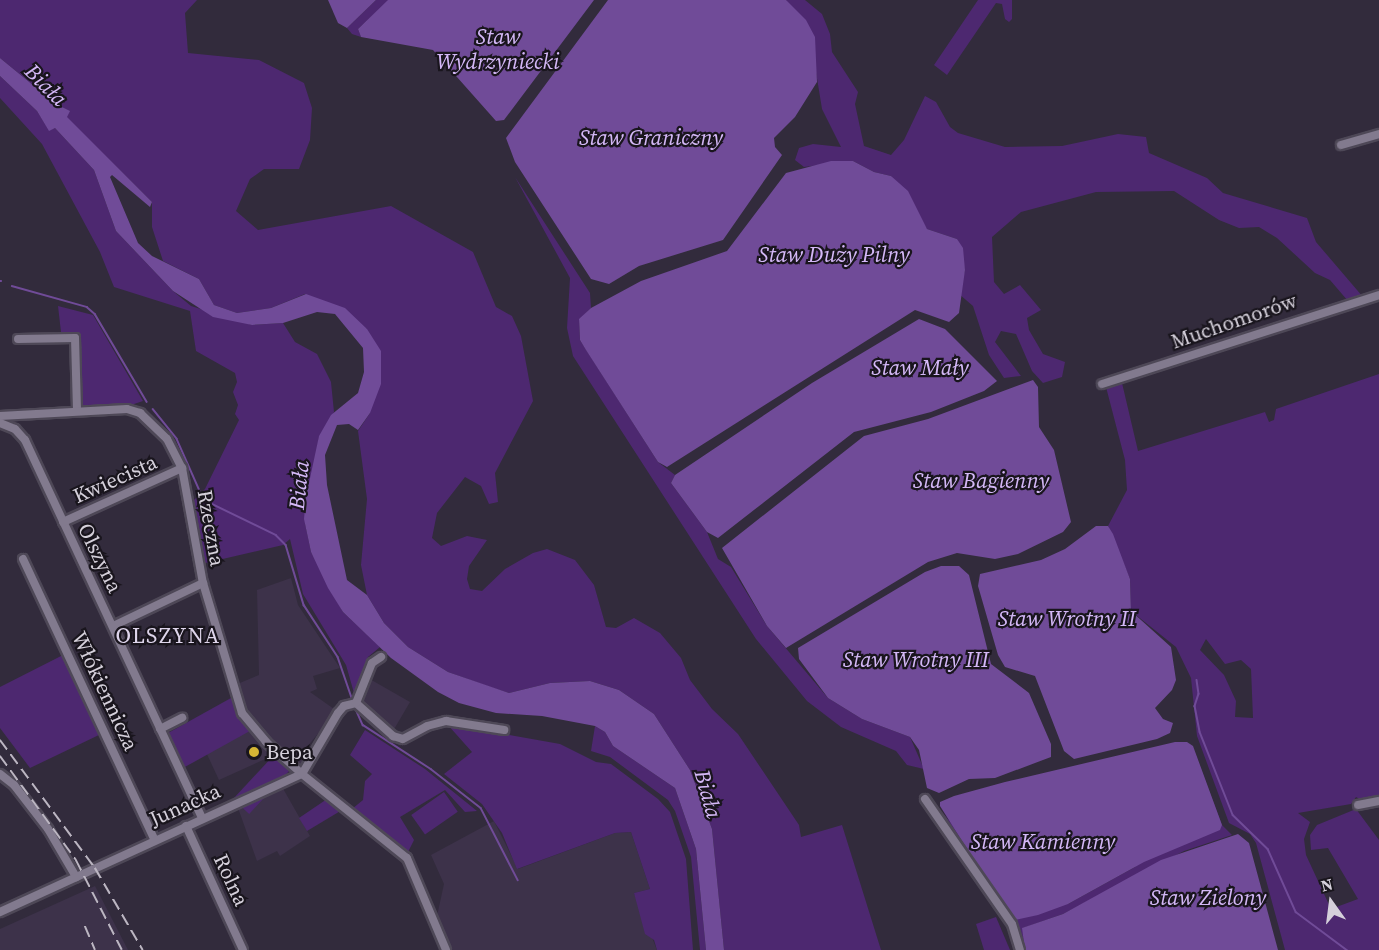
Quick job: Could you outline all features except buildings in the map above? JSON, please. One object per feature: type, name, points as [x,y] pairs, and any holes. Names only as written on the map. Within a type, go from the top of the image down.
[{"type":"street","points":[[1341,145],[1379,134]]},
{"type":"street","name":"Muchomorów","points":[[1102,384],[1379,295]]},
{"type":"street","points":[[18,339],[75,338],[77,411]]},
{"type":"street","name":"Rzeczna","points":[[0,416],[127,409],[140,413],[167,439],[182,468],[203,584],[242,713],[266,742],[302,774],[407,858],[446,950]]},
{"type":"street","name":"Olszyna","points":[[0,423],[25,440],[202,818]]},
{"type":"street","name":"Kwiecista","points":[[63,522],[182,468]]},
{"type":"street","name":"Włókiennicza","points":[[23,559],[154,839]]},
{"type":"street","points":[[113,626],[203,584]]},
{"type":"street","points":[[356,703],[372,663],[381,657]]},
{"type":"street","points":[[302,774],[338,713],[344,706],[356,703]]},
{"type":"street","points":[[356,703],[393,736],[403,740],[427,726],[446,721],[504,730]]},
{"type":"street","points":[[160,729],[182,718]]},
{"type":"street","points":[[0,774],[34,810],[76,877]]},
{"type":"street","name":"Junacka","points":[[0,912],[154,839],[302,774]]},
{"type":"street","points":[[925,799],[1012,924],[1020,950]]},
{"type":"street","points":[[1358,805],[1379,801]]},
{"type":"street","name":"Rolna","points":[[186,826],[243,950]]},
{"type":"shaded area","points":[[0,0],[197,0],[185,13],[188,53],[259,60],[304,83],[312,108],[310,140],[299,169],[264,169],[250,179],[236,211],[258,230],[391,206],[473,252],[496,307],[512,316],[521,336],[533,401],[495,473],[498,502],[489,504],[481,486],[465,477],[437,513],[432,538],[441,546],[467,536],[487,540],[469,566],[467,579],[470,589],[482,591],[505,569],[533,553],[547,549],[575,560],[594,585],[606,627],[616,628],[634,618],[660,633],[681,658],[690,680],[712,709],[738,734],[799,825],[801,837],[842,825],[881,950],[724,950],[712,829],[690,770],[654,714],[619,690],[590,681],[550,683],[509,693],[490,687],[448,672],[408,647],[384,623],[367,595],[361,565],[367,499],[358,431],[370,413],[367,329],[305,294],[271,308],[237,313],[214,305],[199,279],[163,261],[152,227],[152,202],[66,117],[69,111],[56,104],[0,58]]},
{"type":"shaded area","points":[[376,0],[389,0],[358,29],[361,37],[352,34],[347,28]]},
{"type":"shaded area","points":[[786,0],[805,0],[822,14],[830,34],[832,52],[858,92],[855,104],[864,146],[891,155],[904,140],[925,96],[936,102],[950,127],[958,133],[1005,147],[1062,146],[1118,134],[1146,137],[1149,153],[1207,178],[1223,193],[1307,218],[1316,242],[1363,297],[1348,301],[1330,280],[1315,273],[1277,238],[1259,227],[1239,228],[1219,220],[1174,191],[1096,192],[1021,212],[992,237],[994,282],[1004,294],[1020,285],[1041,310],[1027,318],[1029,330],[1043,354],[1065,362],[1062,377],[1043,383],[1032,371],[1016,334],[1001,331],[995,342],[1021,376],[1004,378],[989,355],[973,306],[959,294],[965,270],[957,239],[927,229],[891,176],[874,172],[853,161],[804,167],[795,160],[799,148],[813,144],[841,147],[822,109],[815,66]]},
{"type":"shaded area","points":[[978,0],[1012,0],[1012,19],[1009,22],[1005,19],[1002,4],[996,3],[947,75],[934,65]]},
{"type":"shaded area","points":[[0,76],[37,111],[49,130],[55,128],[94,170],[116,231],[173,291],[191,306],[252,325],[283,323],[295,342],[317,354],[331,382],[334,412],[319,437],[305,523],[311,552],[343,612],[380,647],[368,657],[354,693],[346,665],[303,594],[290,539],[283,545],[201,564],[193,501],[205,489],[239,420],[235,414],[238,405],[233,392],[237,382],[235,373],[196,351],[190,311],[114,287],[100,252],[42,144],[0,98]]},
{"type":"shaded area","points":[[515,177],[590,293],[591,308],[579,320],[580,340],[658,462],[675,475],[671,483],[707,532],[718,559],[731,567],[767,626],[828,698],[862,719],[910,737],[924,769],[907,765],[896,751],[841,727],[807,701],[756,639],[573,356],[567,328],[570,278]]},
{"type":"shaded area","points":[[58,306],[93,315],[143,401],[128,406],[80,408],[76,334],[61,332]]},
{"type":"shaded area","points":[[1379,374],[1379,798],[1363,801],[1356,797],[1351,804],[1298,813],[1310,822],[1304,839],[1306,855],[1331,909],[1358,899],[1328,848],[1311,850],[1310,835],[1317,825],[1356,809],[1379,840],[1379,950],[1285,950],[1256,843],[1250,834],[1229,823],[1197,736],[1191,678],[1176,647],[1131,611],[1130,579],[1108,526],[1127,490],[1125,460],[1106,387],[1122,383],[1138,451],[1265,412],[1269,422],[1274,420],[1276,409]],"holes":[[[1206,639],[1225,664],[1241,660],[1251,669],[1253,718],[1235,717],[1236,701],[1224,675],[1200,650]]]},
{"type":"shaded area","points":[[291,578],[298,605],[340,668],[313,676],[317,689],[310,692],[334,709],[334,714],[307,747],[313,751],[300,767],[245,712],[235,685],[259,675],[257,590]]},
{"type":"shaded area","points":[[63,655],[101,734],[30,768],[0,728],[0,687]]},
{"type":"shaded area","points":[[368,678],[410,702],[393,731],[360,700]]},
{"type":"shaded area","points":[[231,698],[249,731],[185,767],[166,734]]},
{"type":"shaded area","points":[[447,724],[560,744],[596,762],[611,764],[658,799],[670,812],[686,859],[693,950],[657,950],[654,940],[645,934],[634,893],[650,889],[631,832],[615,833],[517,869],[502,833],[482,804],[444,774],[472,752]]},
{"type":"shaded area","points":[[595,726],[605,732],[613,746],[675,788],[696,849],[706,950],[700,950],[691,857],[675,811],[668,800],[610,757],[591,751]]},
{"type":"shaded area","points":[[365,730],[425,769],[477,811],[465,812],[445,790],[400,817],[414,840],[408,852],[352,809],[363,800],[365,781],[372,774],[350,755]]},
{"type":"shaded area","points":[[249,731],[274,755],[219,780],[205,750]]},
{"type":"shaded area","points":[[1195,753],[1222,825],[1232,835],[1184,851],[1063,914],[1023,928],[1025,950],[968,853],[938,814],[942,812],[960,834],[985,880],[1068,904],[1135,867]]},
{"type":"shaded area","points":[[274,755],[290,770],[249,814],[233,799]]},
{"type":"shaded area","points":[[281,785],[310,836],[280,856],[277,851],[257,861],[238,808]]},
{"type":"shaded area","points":[[444,792],[458,812],[425,835],[411,815]]},
{"type":"shaded area","points":[[327,799],[342,810],[307,831],[299,818]]},
{"type":"shaded area","points":[[494,821],[518,869],[615,833],[631,832],[650,889],[634,893],[657,950],[452,950],[437,916],[444,884],[431,855]]},
{"type":"shaded area","points":[[95,886],[128,950],[0,950],[0,929]]},
{"type":"shaded area","points":[[996,917],[1010,950],[984,950],[976,924]]},
{"type":"water","points":[[328,0],[376,0],[347,28],[338,23]]},
{"type":"water","name":"Staw Wydrzyniecki","points":[[388,0],[594,0],[504,120],[496,121],[433,50],[361,37],[358,29]]},
{"type":"water","name":"Staw Graniczny","points":[[608,0],[786,0],[806,20],[815,37],[817,82],[795,117],[774,138],[775,147],[782,155],[723,240],[639,266],[609,284],[591,279],[515,162],[506,138]]},
{"type":"water","points":[[0,58],[56,104],[70,111],[67,117],[152,202],[150,207],[112,175],[110,177],[138,243],[152,256],[199,279],[214,305],[237,313],[271,308],[306,294],[345,308],[367,329],[381,351],[381,384],[370,413],[358,430],[349,424],[337,425],[325,455],[327,485],[347,580],[367,595],[384,623],[408,647],[448,672],[509,693],[550,683],[590,681],[619,690],[654,714],[690,770],[712,829],[724,950],[706,950],[696,849],[675,788],[613,746],[605,732],[595,726],[542,716],[496,713],[459,703],[438,692],[391,658],[343,612],[328,588],[311,552],[304,519],[306,497],[319,436],[331,415],[358,393],[364,372],[363,348],[335,314],[317,312],[283,323],[252,325],[213,317],[173,291],[116,231],[94,170],[55,128],[49,131],[37,111],[0,76]]},
{"type":"water","name":"Staw Duży Pilny","points":[[831,161],[853,161],[874,172],[891,176],[908,191],[927,229],[957,239],[963,248],[965,270],[959,313],[949,322],[915,310],[667,467],[658,462],[580,340],[579,319],[591,308],[641,281],[727,251],[786,173]]},
{"type":"water","name":"Staw Mały","points":[[919,319],[945,329],[997,381],[984,391],[931,412],[854,432],[718,538],[707,532],[671,483],[675,475],[812,383]]},
{"type":"water","name":"Staw Bagienny","points":[[1033,380],[1038,387],[1039,427],[1054,450],[1071,522],[1063,532],[1018,554],[995,559],[957,553],[928,562],[786,648],[767,626],[722,548],[864,436],[928,419]]},
{"type":"water","name":"Staw Wrotny II","points":[[1096,526],[1108,526],[1113,534],[1130,579],[1131,611],[1171,647],[1176,680],[1172,690],[1155,708],[1163,719],[1173,723],[1170,733],[1157,739],[1074,759],[1064,751],[1035,676],[1005,667],[998,655],[978,586],[980,574],[1041,560],[1065,549]]},
{"type":"water","name":"Staw Wrotny III","points":[[941,566],[959,566],[969,575],[991,664],[1029,693],[1051,744],[1051,757],[995,778],[969,779],[939,793],[927,788],[919,750],[910,737],[862,719],[828,698],[799,659],[798,648],[925,572]]},
{"type":"water","name":"Staw Kamienny","points":[[1175,742],[1187,742],[1193,746],[1222,825],[1220,830],[1144,862],[1068,904],[1038,915],[1015,920],[1009,915],[940,806],[940,802],[954,796],[1005,782]]},
{"type":"water","name":"Staw Zielony","points":[[1238,834],[1249,843],[1278,950],[1025,950],[1022,928],[1063,914],[1161,860]]},
{"type":"waterway","points":[[12,286],[87,307],[95,314],[147,402]]},
{"type":"waterway","points":[[153,409],[177,439],[204,500],[276,535],[286,545],[304,605],[338,657],[352,698]]},
{"type":"waterway","points":[[1197,680],[1199,694],[1195,706],[1200,732],[1233,815],[1268,849],[1296,912],[1347,950]]},
{"type":"waterway","points":[[355,707],[363,725],[431,769],[481,808],[518,880]]},
{"type":"railway","points":[[0,740],[95,868],[143,950]]},
{"type":"railway","points":[[0,756],[76,860],[122,950]]},
{"type":"railway","points":[[85,926],[95,950]]},
{"type":"place","name":"Bepa","points":[[254,752]]},
{"type":"district","name":"OLSZYNA","points":[[168,636]]},
{"type":"water label","name":"Biała","points":[[46,85]]},
{"type":"water label","name":"Biała","points":[[299,485]]},
{"type":"water label","name":"Biała","points":[[708,794]]}]
